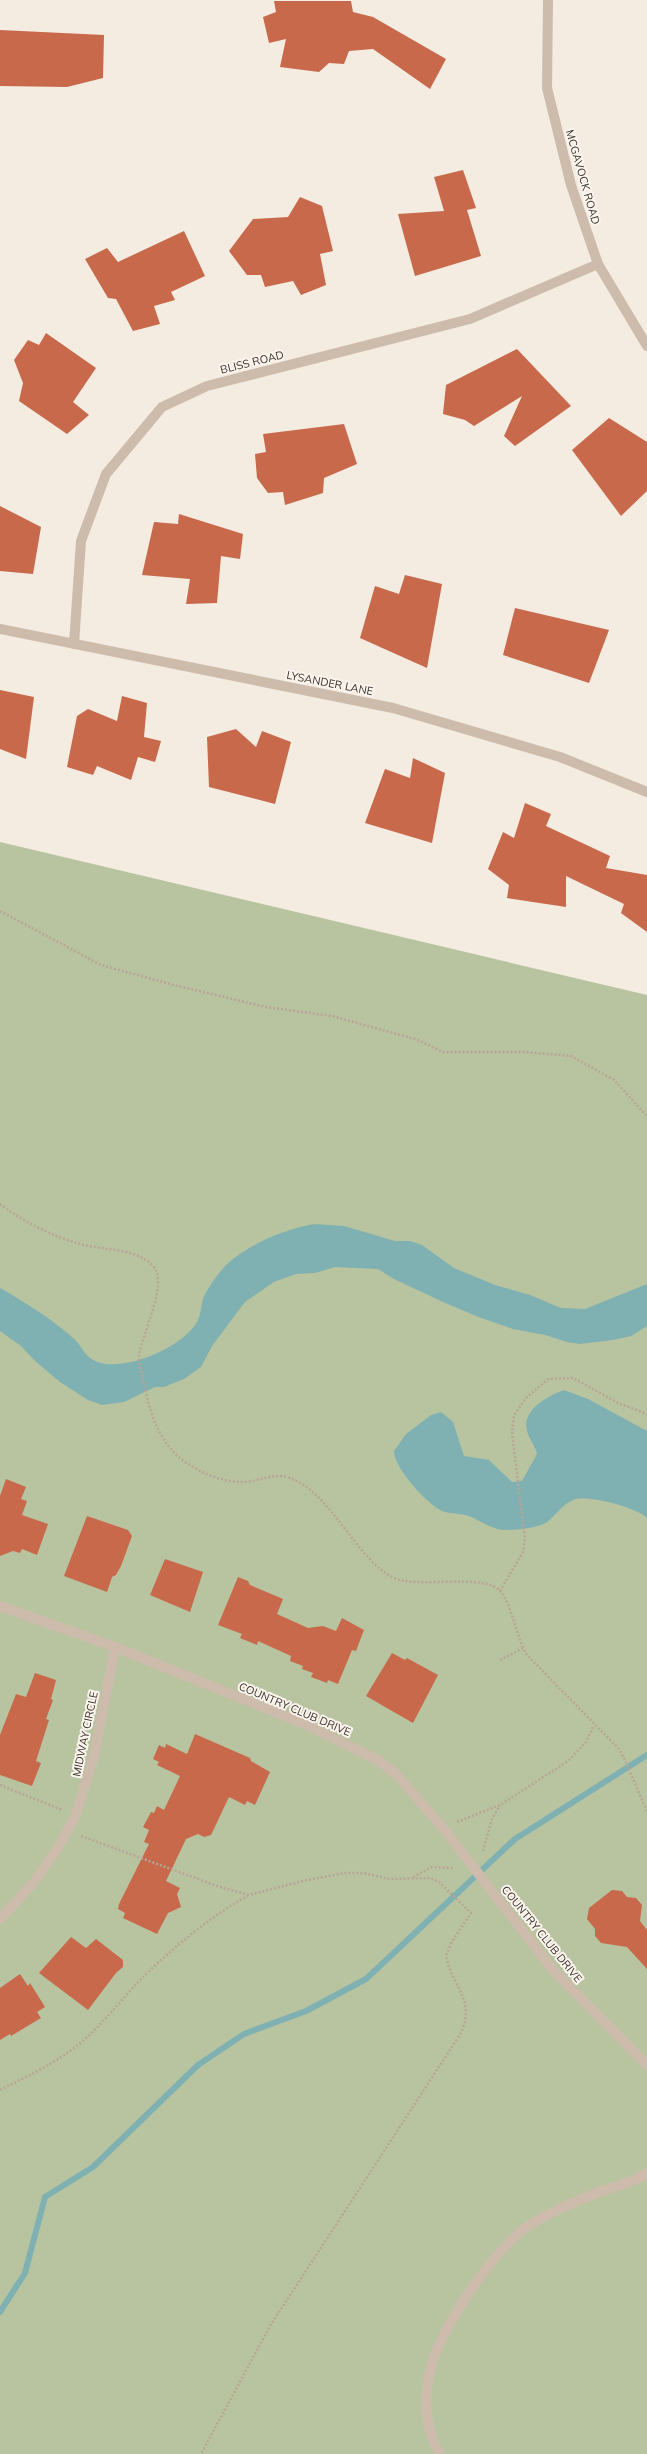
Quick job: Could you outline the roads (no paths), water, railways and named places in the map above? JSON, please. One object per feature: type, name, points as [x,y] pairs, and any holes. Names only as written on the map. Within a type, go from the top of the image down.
[{"type":"street","name":"MCGAVOCK ROAD","points":[[548,0],[547,88],[571,184],[598,264],[647,346]]},
{"type":"street","name":"BLISS ROAD","points":[[74,644],[82,541],[106,474],[162,407],[206,386],[470,320],[598,264]]},
{"type":"street","name":"LYSANDER LANE","points":[[0,629],[392,708],[560,757],[647,792]]},
{"type":"street","name":"COUNTRY CLUB DRIVE","points":[[0,1606],[115,1647],[322,1731],[379,1761],[396,1774],[444,1828],[553,1970],[647,2065]]},
{"type":"street","name":"MIDWAY CIRCLE","points":[[0,1919],[34,1882],[59,1846],[75,1817],[92,1766],[115,1647]]},
{"type":"street","points":[[440,2454],[429,2430],[427,2410],[429,2374],[445,2334],[474,2286],[510,2242],[529,2225],[554,2210],[647,2173]]},
{"type":"water","points":[[314,1224],[344,1226],[395,1241],[410,1241],[422,1245],[454,1268],[495,1285],[530,1295],[561,1308],[585,1309],[647,1284],[647,1326],[631,1336],[613,1340],[580,1344],[567,1342],[545,1335],[513,1329],[476,1316],[394,1279],[378,1269],[335,1267],[315,1273],[296,1274],[274,1282],[245,1302],[212,1346],[201,1367],[184,1379],[164,1387],[155,1387],[124,1402],[102,1405],[88,1400],[60,1382],[34,1360],[21,1346],[0,1331],[0,1288],[55,1323],[75,1340],[88,1356],[95,1361],[107,1364],[121,1364],[152,1356],[180,1340],[191,1330],[200,1315],[205,1295],[217,1276],[227,1264],[246,1250],[268,1238],[303,1226]]},
{"type":"water","points":[[564,1390],[588,1399],[647,1431],[647,1518],[622,1506],[599,1500],[579,1499],[569,1502],[547,1522],[538,1526],[516,1530],[496,1529],[469,1516],[445,1512],[436,1507],[412,1485],[399,1467],[395,1458],[394,1451],[406,1434],[431,1415],[441,1412],[453,1422],[464,1456],[489,1460],[512,1482],[522,1481],[537,1454],[527,1431],[526,1423],[528,1417],[537,1405]]},
{"type":"waterway","points":[[0,2312],[25,2273],[45,2197],[93,2167],[198,2065],[244,2034],[306,2011],[366,1979],[515,1839],[647,1755]]}]
